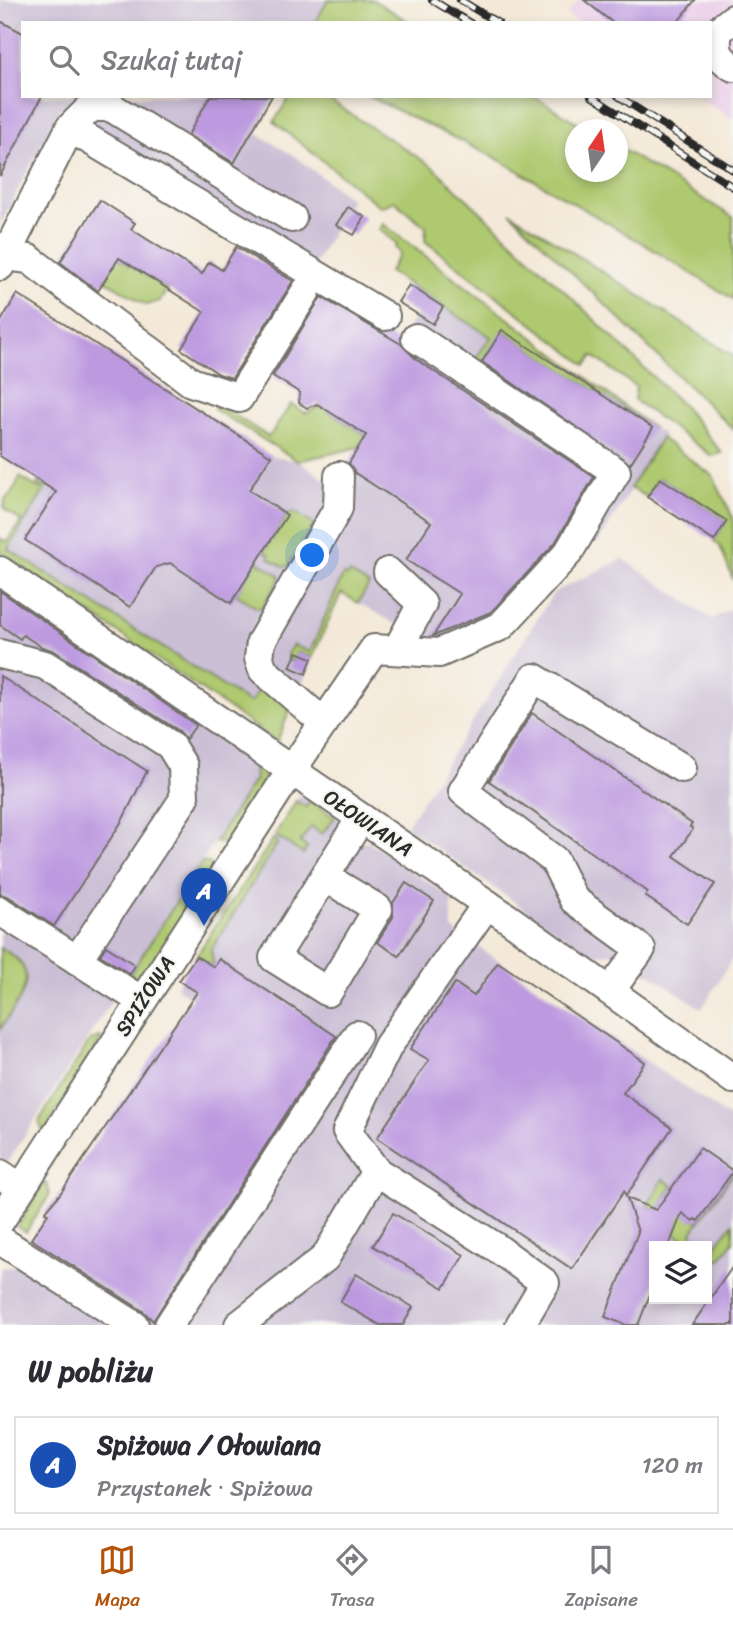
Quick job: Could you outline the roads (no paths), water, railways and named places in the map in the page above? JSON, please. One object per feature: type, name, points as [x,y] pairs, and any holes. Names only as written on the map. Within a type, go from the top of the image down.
[{"type":"street","points":[[733,19],[718,31],[716,47],[719,58],[733,67]]},
{"type":"street","points":[[2,261],[70,128],[91,107],[111,107],[292,218]]},
{"type":"street","points":[[70,128],[385,316]]},
{"type":"street","points":[[2,261],[29,259],[191,382],[239,398],[306,291]]},
{"type":"street","points":[[388,572],[422,604],[397,650],[439,653],[501,626],[568,553],[615,472],[416,338]]},
{"type":"street","points":[[324,723],[263,670],[258,658],[261,642],[338,508],[339,476]]},
{"type":"street","name":"OŁOWIANA","points":[[0,571],[487,904],[733,1079]]},
{"type":"street","name":"SPIŻOWA","points":[[0,1221],[11,1181],[142,1001],[291,771],[374,649],[397,650]]},
{"type":"street","points":[[0,654],[45,665],[170,745],[183,766],[184,799],[77,960]]},
{"type":"street","points":[[610,991],[640,949],[574,900],[554,860],[463,792],[534,678],[682,768]]},
{"type":"street","points":[[325,877],[361,818]]},
{"type":"street","points":[[487,904],[388,1046],[347,1131],[376,1171],[497,1248],[545,1283],[520,1325]]},
{"type":"street","points":[[0,911],[142,1001]]},
{"type":"street","points":[[169,1325],[357,1035]]},
{"type":"street","points":[[239,1325],[325,1258],[376,1171]]},
{"type":"street","points":[[0,1240],[134,1325]]},
{"type":"railway","points":[[432,0],[467,21]]},
{"type":"railway","points":[[460,0],[495,21]]},
{"type":"railway","points":[[594,98],[733,187]]},
{"type":"railway","points":[[621,98],[733,170]]},
{"type":"place","name":"Spiżowa / Ołowiana","points":[[204,926]]}]
